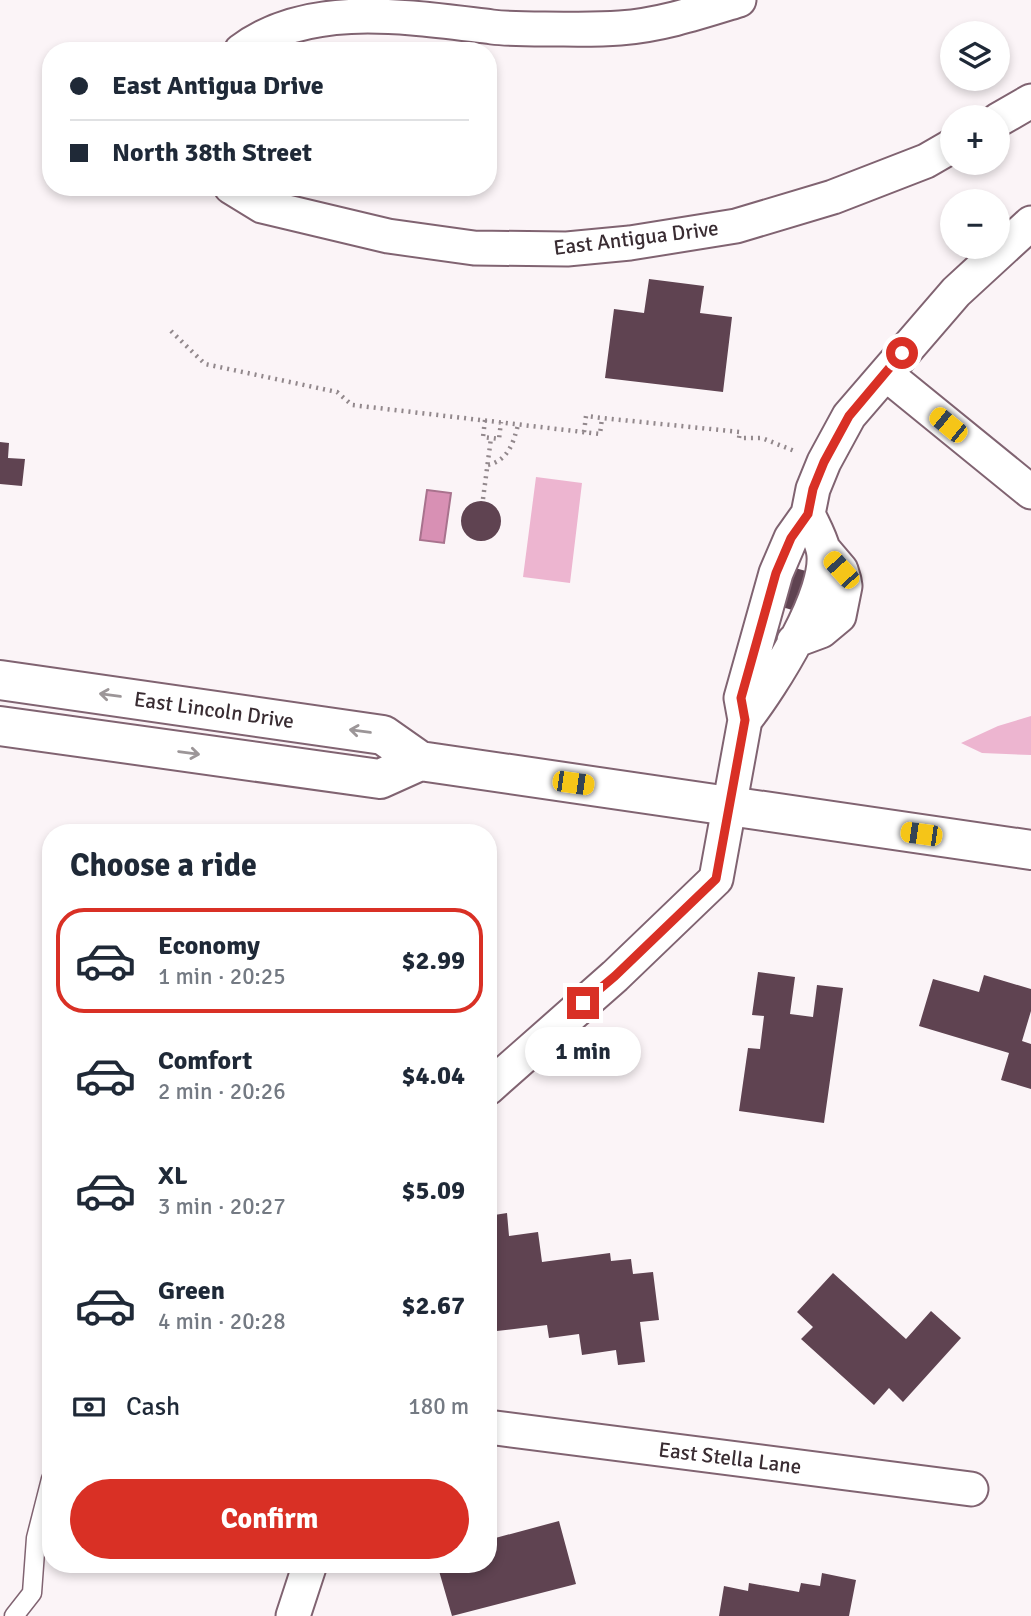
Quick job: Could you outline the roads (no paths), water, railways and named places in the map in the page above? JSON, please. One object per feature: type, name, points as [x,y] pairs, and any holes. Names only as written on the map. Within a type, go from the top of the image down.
[{"type":"main road","name":"East Lincoln Drive","points":[[0,680],[383,735],[420,761],[1031,850]]},
{"type":"main road","points":[[0,726],[380,779],[420,761]]},
{"type":"street","points":[[250,42],[278,21],[311,8],[336,5],[388,9],[493,27],[544,29],[621,28],[680,18],[739,0]]},
{"type":"street","points":[[1010,113],[1031,101]]},
{"type":"street","name":"East Antigua Drive","points":[[246,196],[262,206],[388,236],[474,248],[567,249],[629,243],[736,226],[833,197],[926,161],[940,153]]},
{"type":"street","points":[[497,1080],[615,976],[716,879],[742,736],[741,698],[776,573],[791,538],[808,514],[813,489],[824,462],[849,416],[919,333],[956,292],[1031,223]]},
{"type":"street","points":[[886,374],[1031,492]]},
{"type":"street","points":[[742,736],[794,641],[821,631],[839,616],[845,586],[841,570],[824,550],[808,514]]},
{"type":"street","name":"East Stella Lane","points":[[497,1428],[971,1489]]},
{"type":"street","points":[[293,1616],[307,1573]]},
{"type":"lane","points":[[14,1616],[32,1593],[36,1538],[42,1514]]}]
